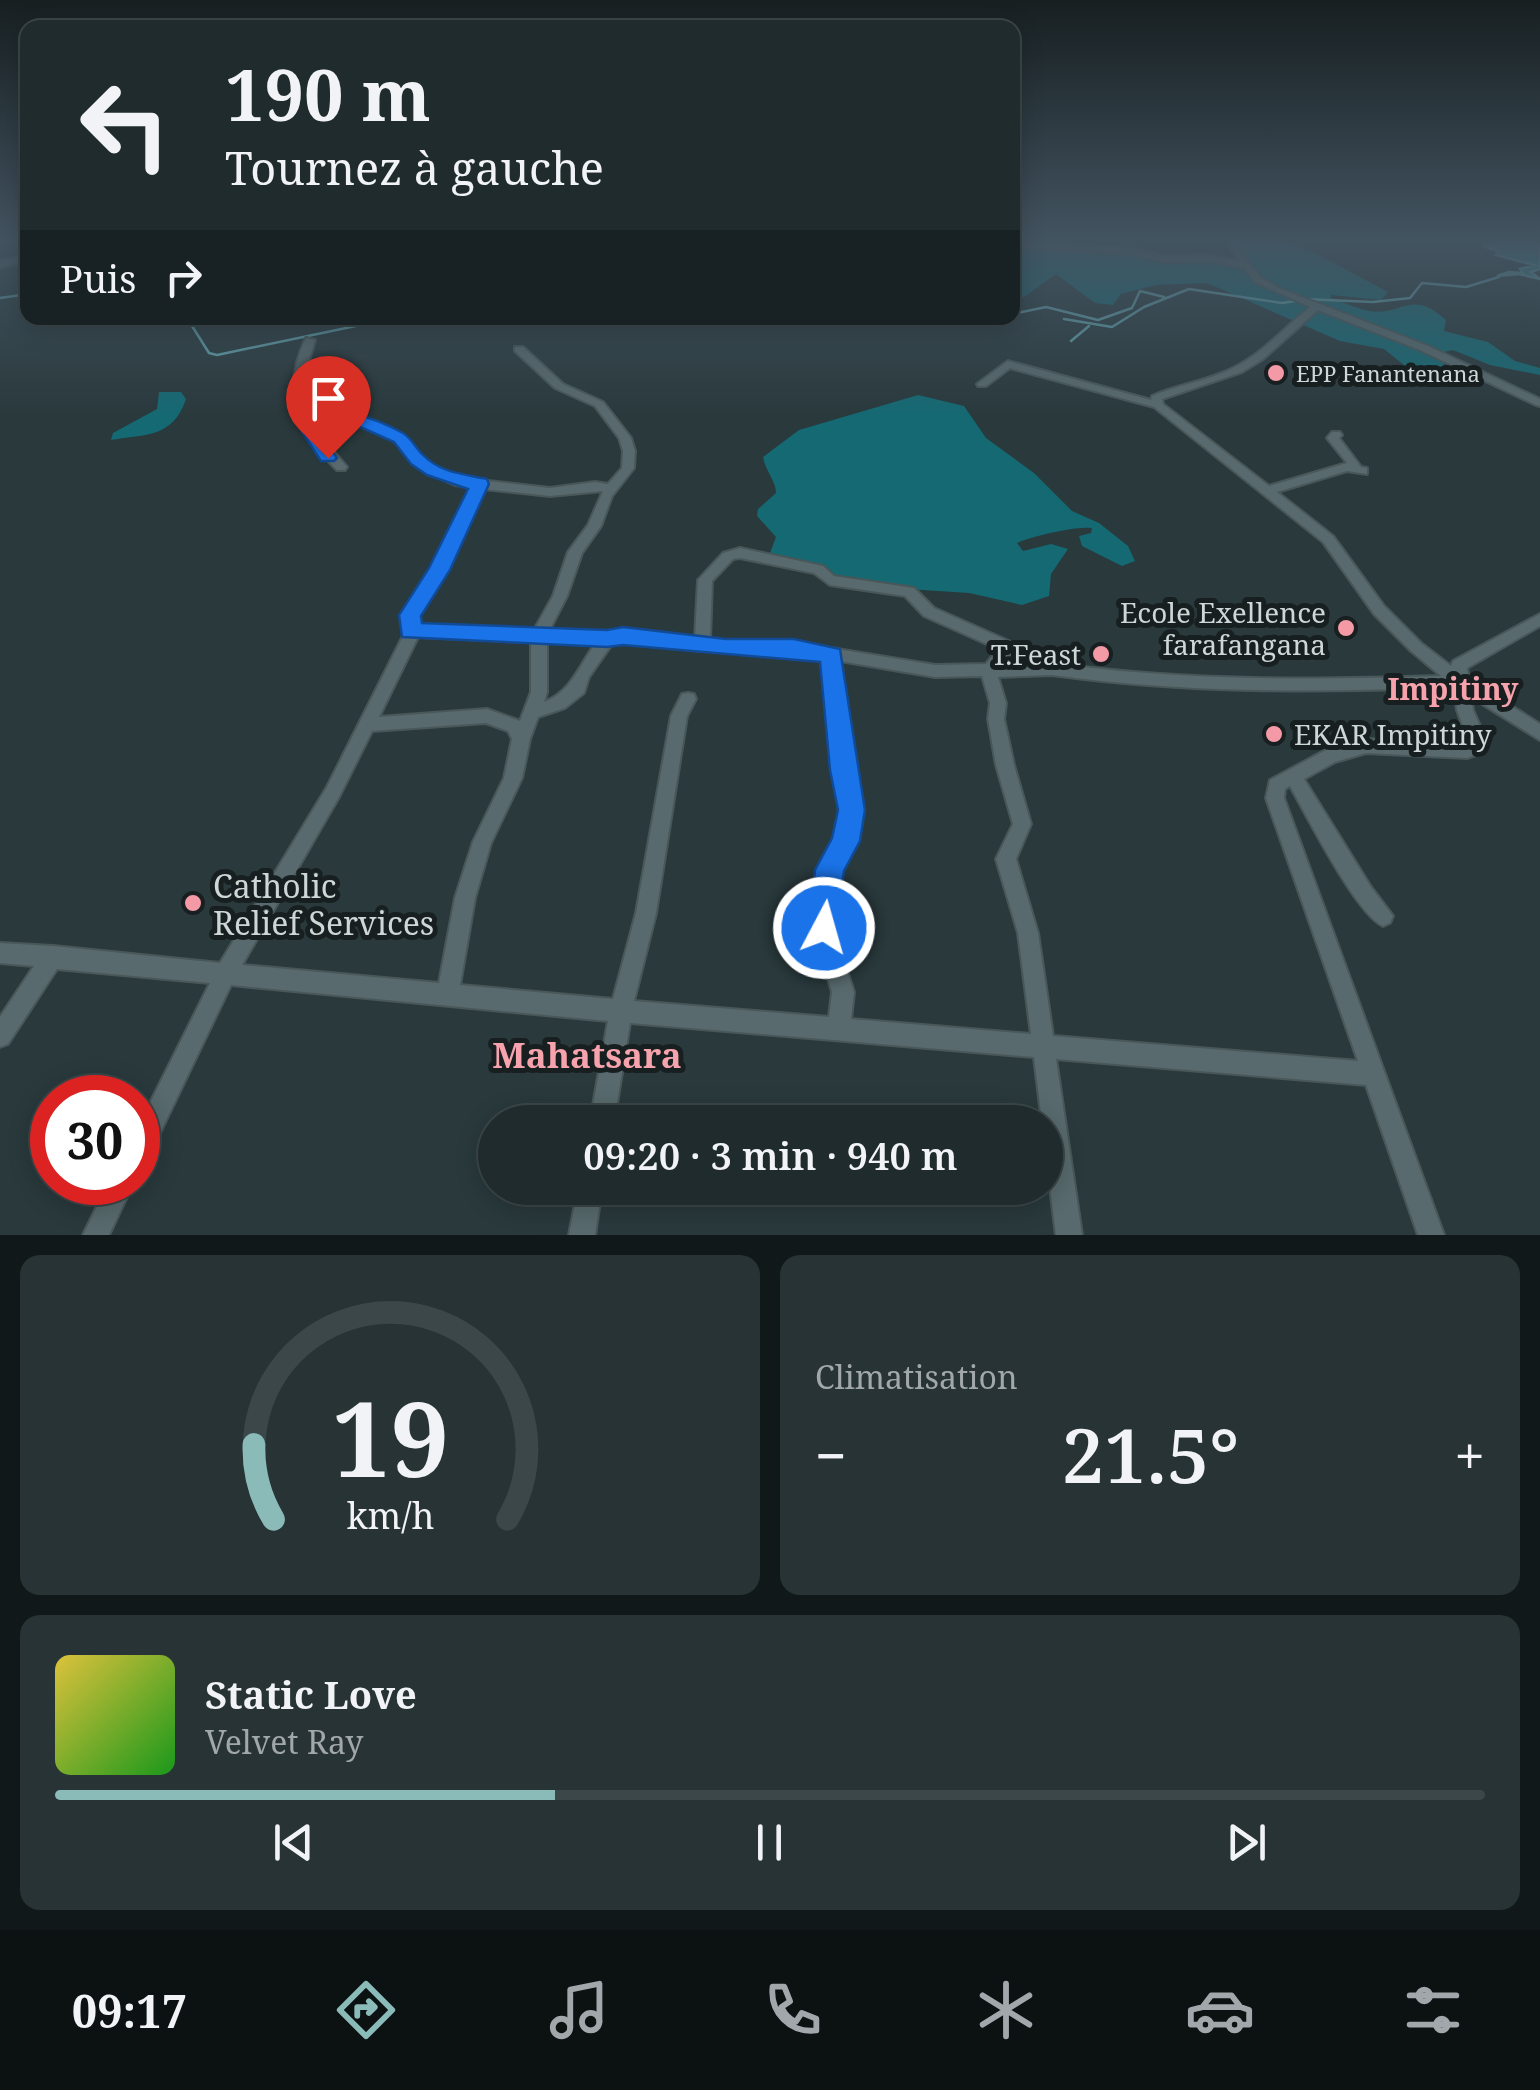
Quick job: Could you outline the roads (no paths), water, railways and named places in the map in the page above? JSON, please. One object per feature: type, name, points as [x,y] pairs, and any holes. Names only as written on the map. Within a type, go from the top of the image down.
[{"type":"street","points":[[1301,300],[1424,348],[1540,403]]},
{"type":"street","points":[[1158,405],[1156,398],[1235,372],[1258,358],[1313,304]]},
{"type":"street","points":[[310,340],[296,382],[310,432],[328,458],[341,466]]},
{"type":"street","points":[[448,992],[464,898],[482,842],[513,778],[539,692],[539,636],[560,596],[574,552],[594,526],[611,488],[628,468],[630,452],[625,438],[599,404],[559,386],[519,350]]},
{"type":"street","points":[[982,384],[1008,364],[1158,405],[1328,539],[1379,610],[1416,647],[1459,681],[1540,734]]},
{"type":"street","points":[[304,409],[352,416],[400,438],[417,460],[459,482],[550,492],[611,488]]},
{"type":"street","points":[[1266,491],[1359,468],[1333,438],[1336,435]]},
{"type":"street","points":[[160,1106],[224,976],[309,834],[366,725],[410,631],[410,615],[439,570],[480,484]]},
{"type":"street","points":[[702,644],[705,580],[728,556],[740,553],[818,570],[830,580],[909,592],[930,612],[1008,647],[1084,672]]},
{"type":"street","points":[[1431,1235],[1275,798],[1276,785],[1330,756],[1366,746],[1467,751],[1476,748],[1478,742],[1459,681],[1460,665],[1540,620]]},
{"type":"street","points":[[410,631],[607,639],[623,636],[794,648],[934,672],[1084,672],[1128,679],[1336,686],[1459,681]]},
{"type":"street","points":[[530,713],[559,703],[578,689],[581,676],[607,639]]},
{"type":"street","points":[[1008,647],[992,669],[998,703],[996,719],[1022,824],[1006,859],[1028,933],[1069,1235]]},
{"type":"street","points":[[832,655],[843,770],[852,810],[845,841],[830,870],[824,928],[843,992],[839,1028]]},
{"type":"street","points":[[605,1105],[621,1011],[646,913],[679,716],[688,699]]},
{"type":"street","points":[[366,725],[487,716],[514,726],[522,738]]},
{"type":"street","points":[[1293,776],[1364,894],[1382,916]]},
{"type":"street","points":[[0,953],[621,1011],[1374,1074]]},
{"type":"street","points":[[0,1036],[54,956]]},
{"type":"street","points":[[96,1235],[111,1205]]},
{"type":"street","points":[[582,1235],[587,1205]]},
{"type":"waterway","points":[[1020,312],[1046,307],[1098,320],[1132,308],[1136,300]]},
{"type":"waterway","points":[[1064,319],[1112,327],[1162,300]]},
{"type":"waterway","points":[[1260,300],[1295,301]]},
{"type":"waterway","points":[[1318,300],[1395,300]]},
{"type":"waterway","points":[[191,325],[209,353],[217,355],[361,325]]},
{"type":"waterway","points":[[1071,341],[1089,326]]},
{"type":"place","name":"EPP Fanantenana","points":[[1276,373]]},
{"type":"place","name":"Ecole Exellence farafangana","points":[[1346,628]]},
{"type":"place","name":"T.Feast","points":[[1101,654]]},
{"type":"place","name":"EKAR Impitiny","points":[[1274,734]]},
{"type":"place","name":"Catholic Relief Services","points":[[193,903]]},
{"type":"district","name":"Impitiny","points":[[1453,688]]},
{"type":"district","name":"Mahatsara","points":[[587,1054]]}]
